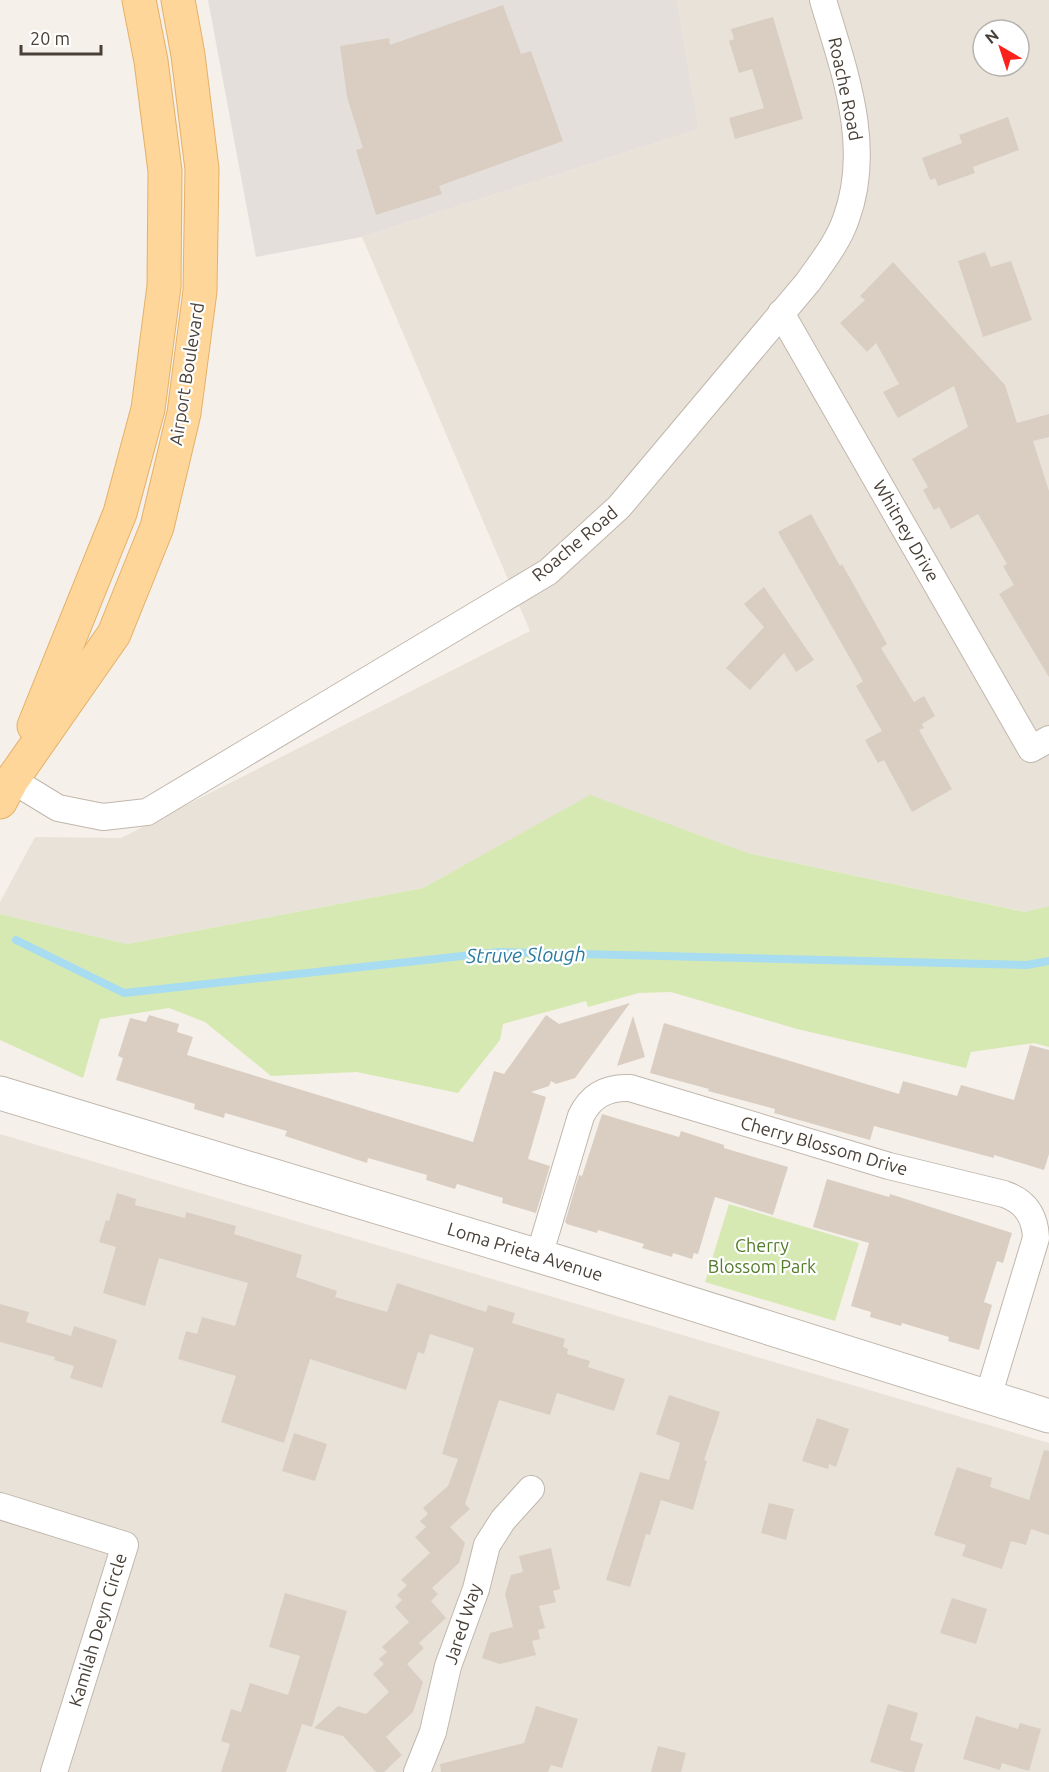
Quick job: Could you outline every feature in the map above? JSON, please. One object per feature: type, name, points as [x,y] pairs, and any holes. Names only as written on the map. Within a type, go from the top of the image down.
[{"type":"main road","name":"Airport Boulevard","points":[[6,791],[120,513],[148,409],[164,286],[165,171],[151,61],[139,0]]},
{"type":"main road","name":"Airport Boulevard","points":[[6,791],[114,634],[157,527],[184,413],[200,291],[202,169],[188,55],[178,0]]},
{"type":"street","name":"Roache Road","points":[[6,791],[58,808],[103,817],[147,812],[548,572],[619,507],[808,282],[837,239],[846,221],[857,170],[858,150],[853,108],[823,0]]},
{"type":"street","name":"Whitney Drive","points":[[781,313],[1040,744]]},
{"type":"street","name":"Cherry Blossom Drive","points":[[539,1256],[581,1116],[597,1095],[613,1089],[630,1088],[889,1166],[1014,1197],[1026,1207],[1034,1222],[1036,1238],[988,1397]]},
{"type":"street","name":"Loma Prieta Avenue","points":[[0,1093],[539,1256],[1049,1416]]},
{"type":"street","name":"Jared Way","points":[[417,1772],[433,1732],[448,1666],[476,1589],[487,1545],[503,1520],[531,1489]]},
{"type":"street","name":"Kamilah Deyn Circle","points":[[0,1506],[125,1545],[54,1772]]},
{"type":"shaded area","points":[[208,0],[677,0],[699,129],[362,237],[256,257]]},
{"type":"shaded area","points":[[677,0],[1049,0],[1049,906],[1026,912],[748,853],[590,796],[423,888],[127,944],[0,914],[0,902],[35,837],[121,838],[530,631],[362,237],[699,129]]},
{"type":"shaded area","points":[[0,1134],[1049,1443],[1049,1772],[0,1772]]},
{"type":"green space","points":[[590,795],[748,853],[1025,912],[1049,906],[1049,1047],[1034,1043],[971,1052],[966,1068],[797,1029],[671,992],[639,993],[588,1007],[586,1001],[503,1024],[500,1040],[458,1093],[357,1072],[271,1076],[205,1022],[169,1008],[100,1019],[83,1078],[0,1040],[0,914],[127,944],[423,888]]},
{"type":"green space","name":"Cherry Blossom Park","points":[[729,1204],[859,1243],[835,1321],[705,1282]]},
{"type":"building","points":[[503,5],[521,54],[531,51],[563,141],[439,186],[442,194],[376,215],[356,150],[363,148],[347,97],[340,46],[389,38],[390,45]]},
{"type":"building","points":[[773,17],[803,119],[735,139],[729,118],[764,108],[752,69],[739,73],[729,41],[734,39],[731,29]]},
{"type":"building","points":[[1008,117],[1019,150],[973,167],[975,173],[938,186],[935,178],[930,180],[922,158],[962,143],[959,135]]},
{"type":"building","points":[[985,252],[991,267],[1011,261],[1032,320],[983,337],[958,261]]},
{"type":"building","points":[[893,262],[1005,385],[1017,423],[1049,414],[1049,437],[1033,441],[1049,491],[1049,677],[999,594],[1014,585],[1003,566],[1007,564],[978,514],[951,529],[939,507],[934,510],[923,490],[928,487],[912,459],[968,427],[954,386],[898,418],[883,392],[899,384],[876,343],[867,352],[840,323],[865,300],[860,296]]},
{"type":"building","points":[[811,514],[887,644],[881,648],[914,702],[924,696],[935,716],[922,724],[924,728],[919,730],[952,789],[912,812],[884,760],[878,763],[865,740],[882,731],[856,686],[863,681],[778,532]]},
{"type":"building","points":[[764,587],[814,660],[796,672],[784,653],[750,690],[726,668],[764,627],[744,604]]},
{"type":"building","points":[[630,1003],[575,1078],[556,1084],[551,1081],[549,1086],[531,1092],[546,1097],[528,1159],[550,1166],[536,1213],[502,1203],[503,1198],[457,1184],[455,1189],[426,1180],[427,1175],[368,1158],[367,1163],[285,1136],[287,1131],[225,1113],[224,1118],[194,1109],[195,1104],[116,1080],[123,1058],[118,1056],[130,1018],[146,1022],[149,1015],[179,1024],[177,1032],[193,1037],[187,1055],[473,1142],[494,1071],[504,1074],[546,1015],[559,1024]]},
{"type":"building","points":[[633,1016],[645,1057],[617,1066]]},
{"type":"building","points":[[664,1023],[899,1094],[903,1081],[957,1096],[961,1085],[1014,1100],[1030,1045],[1049,1050],[1049,1154],[1044,1170],[994,1155],[994,1158],[874,1126],[870,1140],[774,1113],[775,1109],[650,1073]]},
{"type":"building","points":[[602,1114],[679,1137],[681,1131],[724,1145],[724,1148],[788,1167],[773,1215],[715,1197],[698,1254],[694,1253],[692,1259],[673,1253],[672,1257],[642,1248],[644,1244],[598,1230],[597,1233],[567,1224],[565,1222],[579,1175],[582,1176]]},
{"type":"building","points":[[827,1179],[889,1197],[890,1194],[1012,1233],[1003,1263],[997,1261],[984,1302],[992,1305],[979,1350],[948,1341],[949,1337],[902,1323],[901,1326],[870,1317],[871,1312],[851,1306],[869,1243],[813,1227]]},
{"type":"building","points":[[117,1193],[136,1199],[135,1205],[185,1218],[186,1212],[236,1226],[234,1234],[302,1255],[296,1277],[337,1291],[335,1297],[387,1312],[397,1283],[486,1312],[488,1305],[515,1313],[512,1323],[565,1339],[563,1347],[568,1349],[567,1354],[590,1361],[588,1367],[625,1379],[614,1411],[557,1393],[550,1415],[499,1400],[465,1504],[470,1509],[450,1527],[465,1543],[459,1563],[432,1588],[438,1594],[431,1601],[446,1618],[419,1643],[424,1648],[407,1664],[423,1682],[413,1712],[386,1737],[402,1755],[384,1772],[376,1772],[343,1736],[314,1728],[338,1706],[366,1714],[389,1692],[373,1674],[384,1664],[379,1659],[387,1652],[382,1647],[409,1622],[395,1607],[402,1600],[397,1595],[407,1585],[401,1580],[430,1553],[415,1537],[426,1527],[420,1521],[428,1514],[423,1508],[448,1486],[458,1459],[442,1454],[474,1348],[430,1334],[424,1354],[418,1352],[406,1390],[310,1359],[284,1443],[221,1422],[236,1376],[178,1359],[186,1331],[197,1334],[202,1317],[235,1326],[248,1283],[159,1258],[145,1306],[103,1293],[116,1247],[99,1242],[106,1220],[109,1221]]},
{"type":"building","points":[[0,1304],[29,1312],[26,1322],[71,1336],[74,1326],[117,1340],[102,1388],[70,1378],[74,1366],[54,1360],[55,1357],[0,1342]]},
{"type":"building","points":[[669,1395],[720,1412],[704,1460],[707,1461],[693,1510],[661,1500],[650,1535],[646,1534],[630,1587],[606,1580],[640,1472],[669,1480],[680,1443],[656,1434]]},
{"type":"building","points":[[817,1418],[849,1429],[836,1467],[829,1464],[828,1469],[802,1461]]},
{"type":"building","points":[[294,1433],[327,1444],[315,1481],[282,1471]]},
{"type":"building","points":[[1044,1450],[1049,1451],[1049,1535],[1031,1529],[1026,1545],[1011,1541],[1002,1569],[962,1556],[966,1545],[934,1535],[957,1467],[992,1478],[990,1487],[1029,1500]]},
{"type":"building","points":[[769,1503],[794,1509],[786,1540],[761,1533]]},
{"type":"building","points":[[551,1548],[560,1589],[553,1591],[556,1602],[539,1606],[545,1628],[538,1630],[540,1639],[532,1641],[536,1655],[500,1664],[482,1658],[490,1633],[513,1627],[505,1594],[511,1575],[523,1572],[519,1556]]},
{"type":"building","points":[[285,1593],[347,1611],[312,1727],[302,1724],[286,1772],[221,1772],[230,1744],[221,1741],[231,1709],[241,1712],[250,1683],[288,1695],[300,1656],[269,1647]]},
{"type":"building","points":[[952,1598],[987,1609],[976,1644],[940,1633]]},
{"type":"building","points":[[888,1704],[918,1713],[910,1740],[923,1744],[914,1772],[904,1772],[870,1762]]},
{"type":"building","points":[[536,1706],[578,1719],[562,1768],[551,1765],[548,1772],[441,1772],[440,1764],[524,1743]]},
{"type":"building","points":[[976,1716],[1018,1729],[1020,1723],[1041,1729],[1029,1771],[1002,1763],[1000,1770],[963,1759]]},
{"type":"building","points":[[658,1746],[686,1753],[681,1772],[651,1772]]},
{"type":"waterway","name":"Struve Slough","points":[[16,940],[124,993],[499,952],[1027,965],[1049,961]]}]
